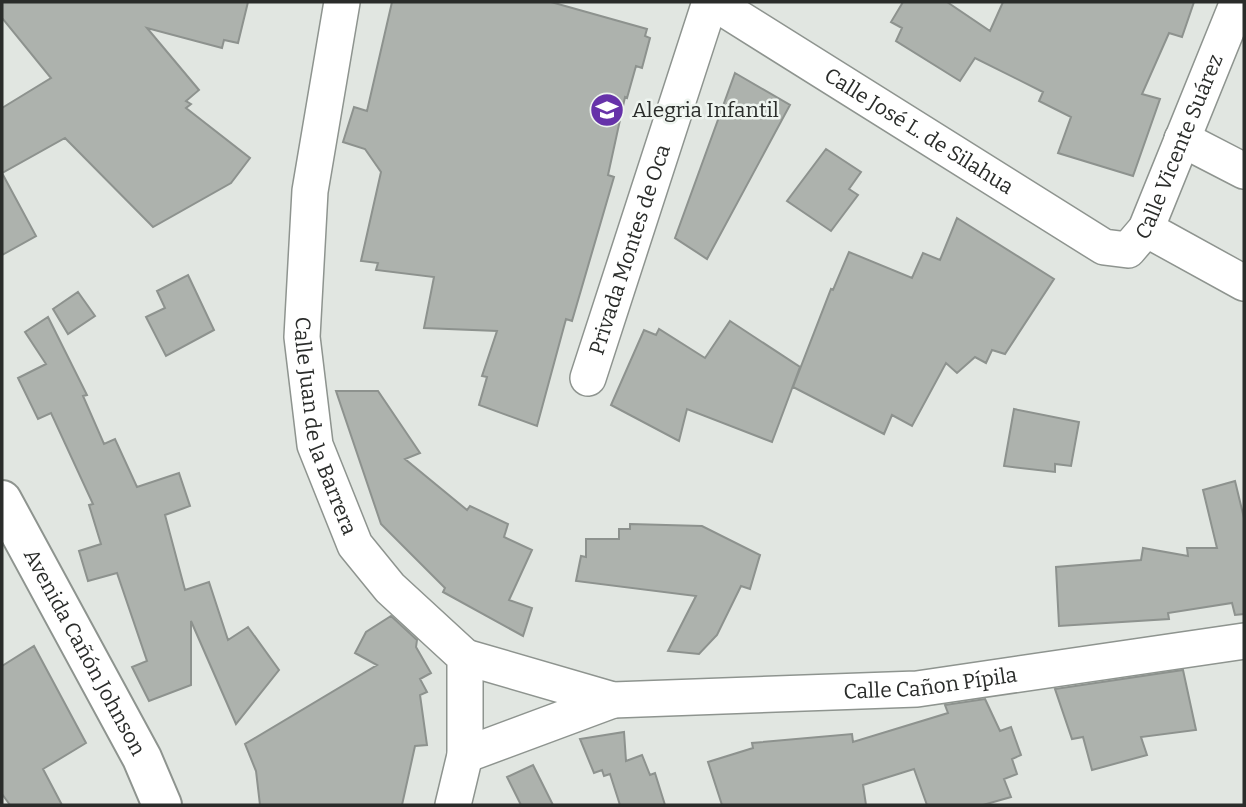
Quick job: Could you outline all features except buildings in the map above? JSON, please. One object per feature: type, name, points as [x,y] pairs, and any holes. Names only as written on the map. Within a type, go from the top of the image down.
[{"type":"main road","name":"Avenida Cañón Johnson","points":[[2,500],[142,758],[162,805]]},
{"type":"street","name":"Calle Juan de la Barrera","points":[[342,2],[310,191],[302,337],[315,445],[355,545],[390,588],[464,657]]},
{"type":"street","name":"Calle José L. de Silahua","points":[[711,2],[1104,247],[1137,239],[1244,283]]},
{"type":"street","name":"Privada Montes de Oca","points":[[588,378],[711,2]]},
{"type":"street","name":"Calle Vicente Suárez","points":[[1137,239],[1182,139],[1238,2]]},
{"type":"street","points":[[1182,139],[1244,171]]},
{"type":"street","name":"Calle Cañon Pípila","points":[[464,657],[613,700],[917,690],[1244,641]]},
{"type":"street","points":[[453,805],[465,755],[464,657]]},
{"type":"street","name":"Calle Cañon Pípila","points":[[465,755],[613,700]]},
{"type":"place","name":"Alegria Infantil","points":[[607,110]]}]
